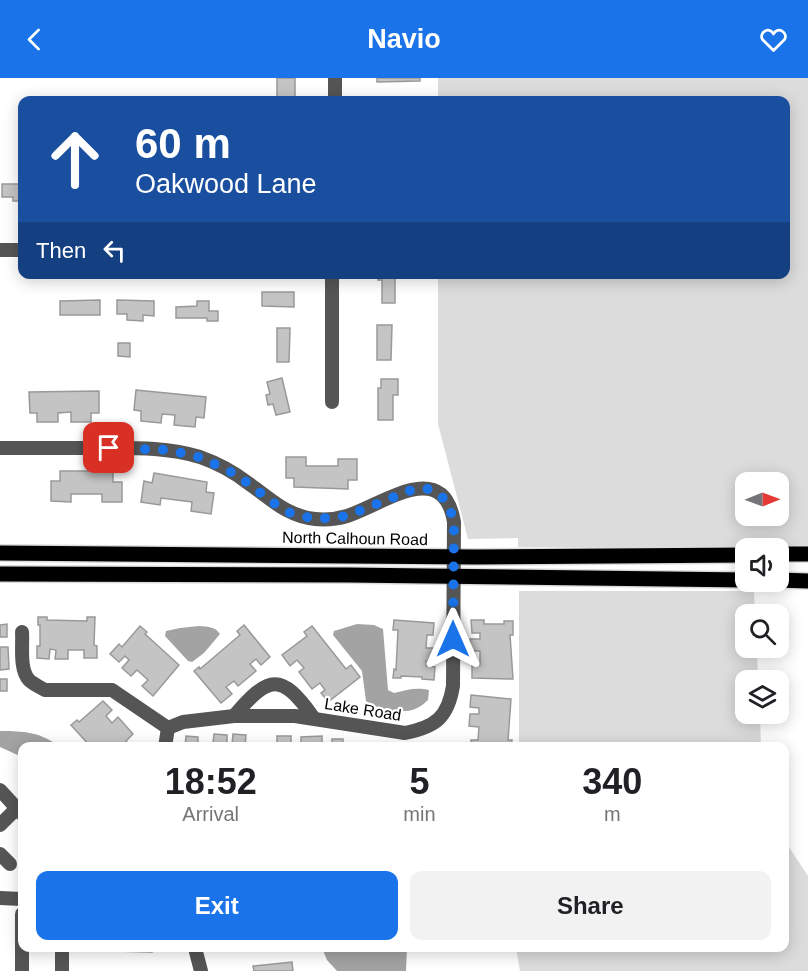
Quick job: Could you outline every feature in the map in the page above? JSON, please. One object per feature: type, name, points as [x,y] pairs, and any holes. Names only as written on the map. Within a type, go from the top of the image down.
[{"type":"main road","name":"North Calhoun Road","points":[[0,554],[453,557],[735,555]]},
{"type":"main road","points":[[232,554],[232,575]]},
{"type":"main road","points":[[789,554],[808,554]]},
{"type":"main road","points":[[0,574],[735,580]]},
{"type":"main road","points":[[789,580],[808,580]]},
{"type":"street","points":[[335,78],[335,96]]},
{"type":"street","points":[[0,250],[18,250]]},
{"type":"street","points":[[332,279],[332,402]]},
{"type":"street","name":"Lake Road","points":[[0,448],[153,448],[184,453],[202,458],[237,475],[279,507],[292,514],[316,519],[347,516],[408,490],[430,489],[444,497],[452,509],[454,522],[453,686],[450,702],[444,714],[433,724],[421,730],[405,733],[313,717],[234,716],[183,722],[168,728]]},
{"type":"street","points":[[22,632],[23,666],[27,677],[45,690],[112,690],[168,728],[166,742]]},
{"type":"street","points":[[234,716],[256,691],[276,683],[291,690],[313,717]]},
{"type":"street","points":[[0,790],[18,809]]},
{"type":"street","points":[[0,825],[18,812]]},
{"type":"street","points":[[0,898],[18,899]]},
{"type":"street","points":[[22,952],[22,971]]},
{"type":"street","points":[[62,952],[62,971]]},
{"type":"street","points":[[196,952],[201,971]]},
{"type":"shaded area","points":[[438,78],[808,78],[808,547],[789,547],[789,538],[735,538],[735,547],[518,547],[518,538],[468,539],[438,424],[438,279],[790,279],[790,96],[438,96]]},
{"type":"shaded area","points":[[519,591],[754,592],[755,604],[735,604],[735,658],[757,658],[758,670],[735,670],[735,724],[760,724],[761,742],[519,742]]},
{"type":"shaded area","points":[[357,624],[374,625],[383,629],[388,690],[394,693],[416,689],[429,690],[428,700],[425,703],[415,709],[397,711],[382,709],[366,701],[362,671],[333,635],[334,631]]},
{"type":"shaded area","points":[[199,626],[213,628],[220,634],[204,653],[192,662],[188,661],[165,636],[166,631]]},
{"type":"shaded area","points":[[0,731],[32,733],[53,742],[18,742],[18,755],[0,747]]},
{"type":"shaded area","points":[[789,847],[808,876],[808,971],[520,971],[517,952],[789,952]]},
{"type":"shaded area","points":[[324,952],[407,952],[406,971],[337,971],[327,960]]},
{"type":"building","points":[[277,78],[295,78],[295,96],[277,96]]},
{"type":"building","points":[[377,78],[420,78],[420,81],[377,82]]},
{"type":"building","points":[[2,184],[18,184],[18,201],[13,201],[13,197],[2,197]]},
{"type":"building","points":[[395,279],[395,303],[382,303],[382,280],[378,280]]},
{"type":"building","points":[[262,292],[294,292],[294,307],[262,306]]},
{"type":"building","points":[[100,300],[100,315],[60,315],[60,301]]},
{"type":"building","points":[[117,300],[154,301],[154,316],[143,315],[143,321],[127,320],[127,314],[117,314]]},
{"type":"building","points":[[197,301],[209,301],[209,311],[218,311],[218,321],[207,321],[207,318],[176,318],[176,307],[197,306]]},
{"type":"building","points":[[377,325],[392,325],[391,360],[377,360]]},
{"type":"building","points":[[277,328],[290,328],[289,362],[277,362]]},
{"type":"building","points":[[118,343],[130,343],[130,357],[118,356]]},
{"type":"building","points":[[282,378],[290,412],[276,415],[273,404],[268,405],[266,395],[270,394],[267,382]]},
{"type":"building","points":[[381,379],[398,379],[398,395],[393,395],[393,420],[378,420],[378,388],[381,388]]},
{"type":"building","points":[[136,390],[206,397],[204,418],[196,417],[195,427],[174,425],[175,415],[162,414],[161,423],[141,421],[141,411],[134,410]]},
{"type":"building","points":[[99,391],[99,413],[91,413],[91,422],[71,422],[71,412],[58,413],[58,422],[37,422],[37,413],[30,413],[29,392]]},
{"type":"building","points":[[286,457],[306,457],[306,466],[338,466],[338,459],[357,459],[357,480],[348,480],[348,489],[294,487],[294,478],[286,478]]},
{"type":"building","points":[[60,471],[113,471],[113,482],[122,482],[122,502],[102,502],[102,494],[71,494],[71,502],[51,501],[51,481],[60,481]]},
{"type":"building","points":[[154,473],[207,482],[206,492],[214,493],[211,514],[191,511],[192,502],[161,498],[160,505],[141,502],[144,481],[152,483]]},
{"type":"building","points":[[38,617],[47,617],[47,620],[87,621],[87,617],[95,617],[94,645],[97,646],[97,658],[84,658],[84,650],[68,650],[68,659],[55,659],[56,650],[50,649],[49,659],[37,658],[37,646],[40,646]]},
{"type":"building","points":[[394,620],[434,623],[433,635],[427,635],[426,648],[436,648],[435,661],[426,661],[426,666],[435,667],[434,680],[422,679],[422,677],[393,678],[394,669],[396,670],[398,630],[393,630]]},
{"type":"building","points":[[471,620],[484,620],[484,624],[504,624],[504,621],[513,621],[513,635],[510,635],[513,679],[472,678],[472,665],[480,665],[480,651],[471,651],[470,639],[480,639],[480,633],[472,633]]},
{"type":"building","points":[[7,624],[7,637],[0,637],[0,625]]},
{"type":"building","points":[[244,625],[270,657],[261,665],[256,659],[250,664],[256,671],[238,686],[234,681],[226,687],[232,694],[221,703],[194,671],[199,667],[200,669],[240,635],[237,631]]},
{"type":"building","points":[[140,626],[147,632],[145,634],[179,665],[153,696],[142,686],[148,680],[137,670],[131,676],[122,668],[129,660],[125,656],[119,662],[110,654],[119,644],[122,647]]},
{"type":"building","points":[[312,626],[346,669],[351,665],[360,677],[328,702],[321,693],[325,690],[320,683],[312,689],[299,672],[304,668],[297,660],[290,666],[282,655],[307,636],[304,632]]},
{"type":"building","points":[[0,647],[8,647],[9,669],[0,670]]},
{"type":"building","points":[[0,679],[7,679],[7,691],[0,691]]},
{"type":"building","points":[[471,695],[511,699],[508,740],[512,740],[512,742],[471,742],[471,740],[478,740],[479,727],[469,726],[470,714],[479,714],[479,708],[470,707]]},
{"type":"building","points":[[103,701],[112,710],[106,716],[112,723],[118,717],[133,734],[127,742],[86,742],[71,725],[77,720],[79,722]]},
{"type":"building","points":[[214,734],[227,735],[227,742],[213,742]]},
{"type":"building","points":[[233,734],[246,735],[245,742],[232,742]]},
{"type":"building","points":[[186,736],[198,737],[198,742],[185,742]]},
{"type":"building","points":[[277,736],[291,736],[291,742],[277,742]]},
{"type":"building","points":[[322,736],[322,742],[301,742],[301,737]]},
{"type":"building","points":[[332,739],[343,739],[343,742],[332,742]]},
{"type":"building","points":[[292,962],[293,971],[254,971],[253,966]]},
{"type":"route","points":[[109,448],[153,448],[202,458],[237,475],[279,507],[306,518],[334,519],[347,516],[408,490],[422,488],[437,492],[444,497],[452,509],[454,522],[453,639]]}]
